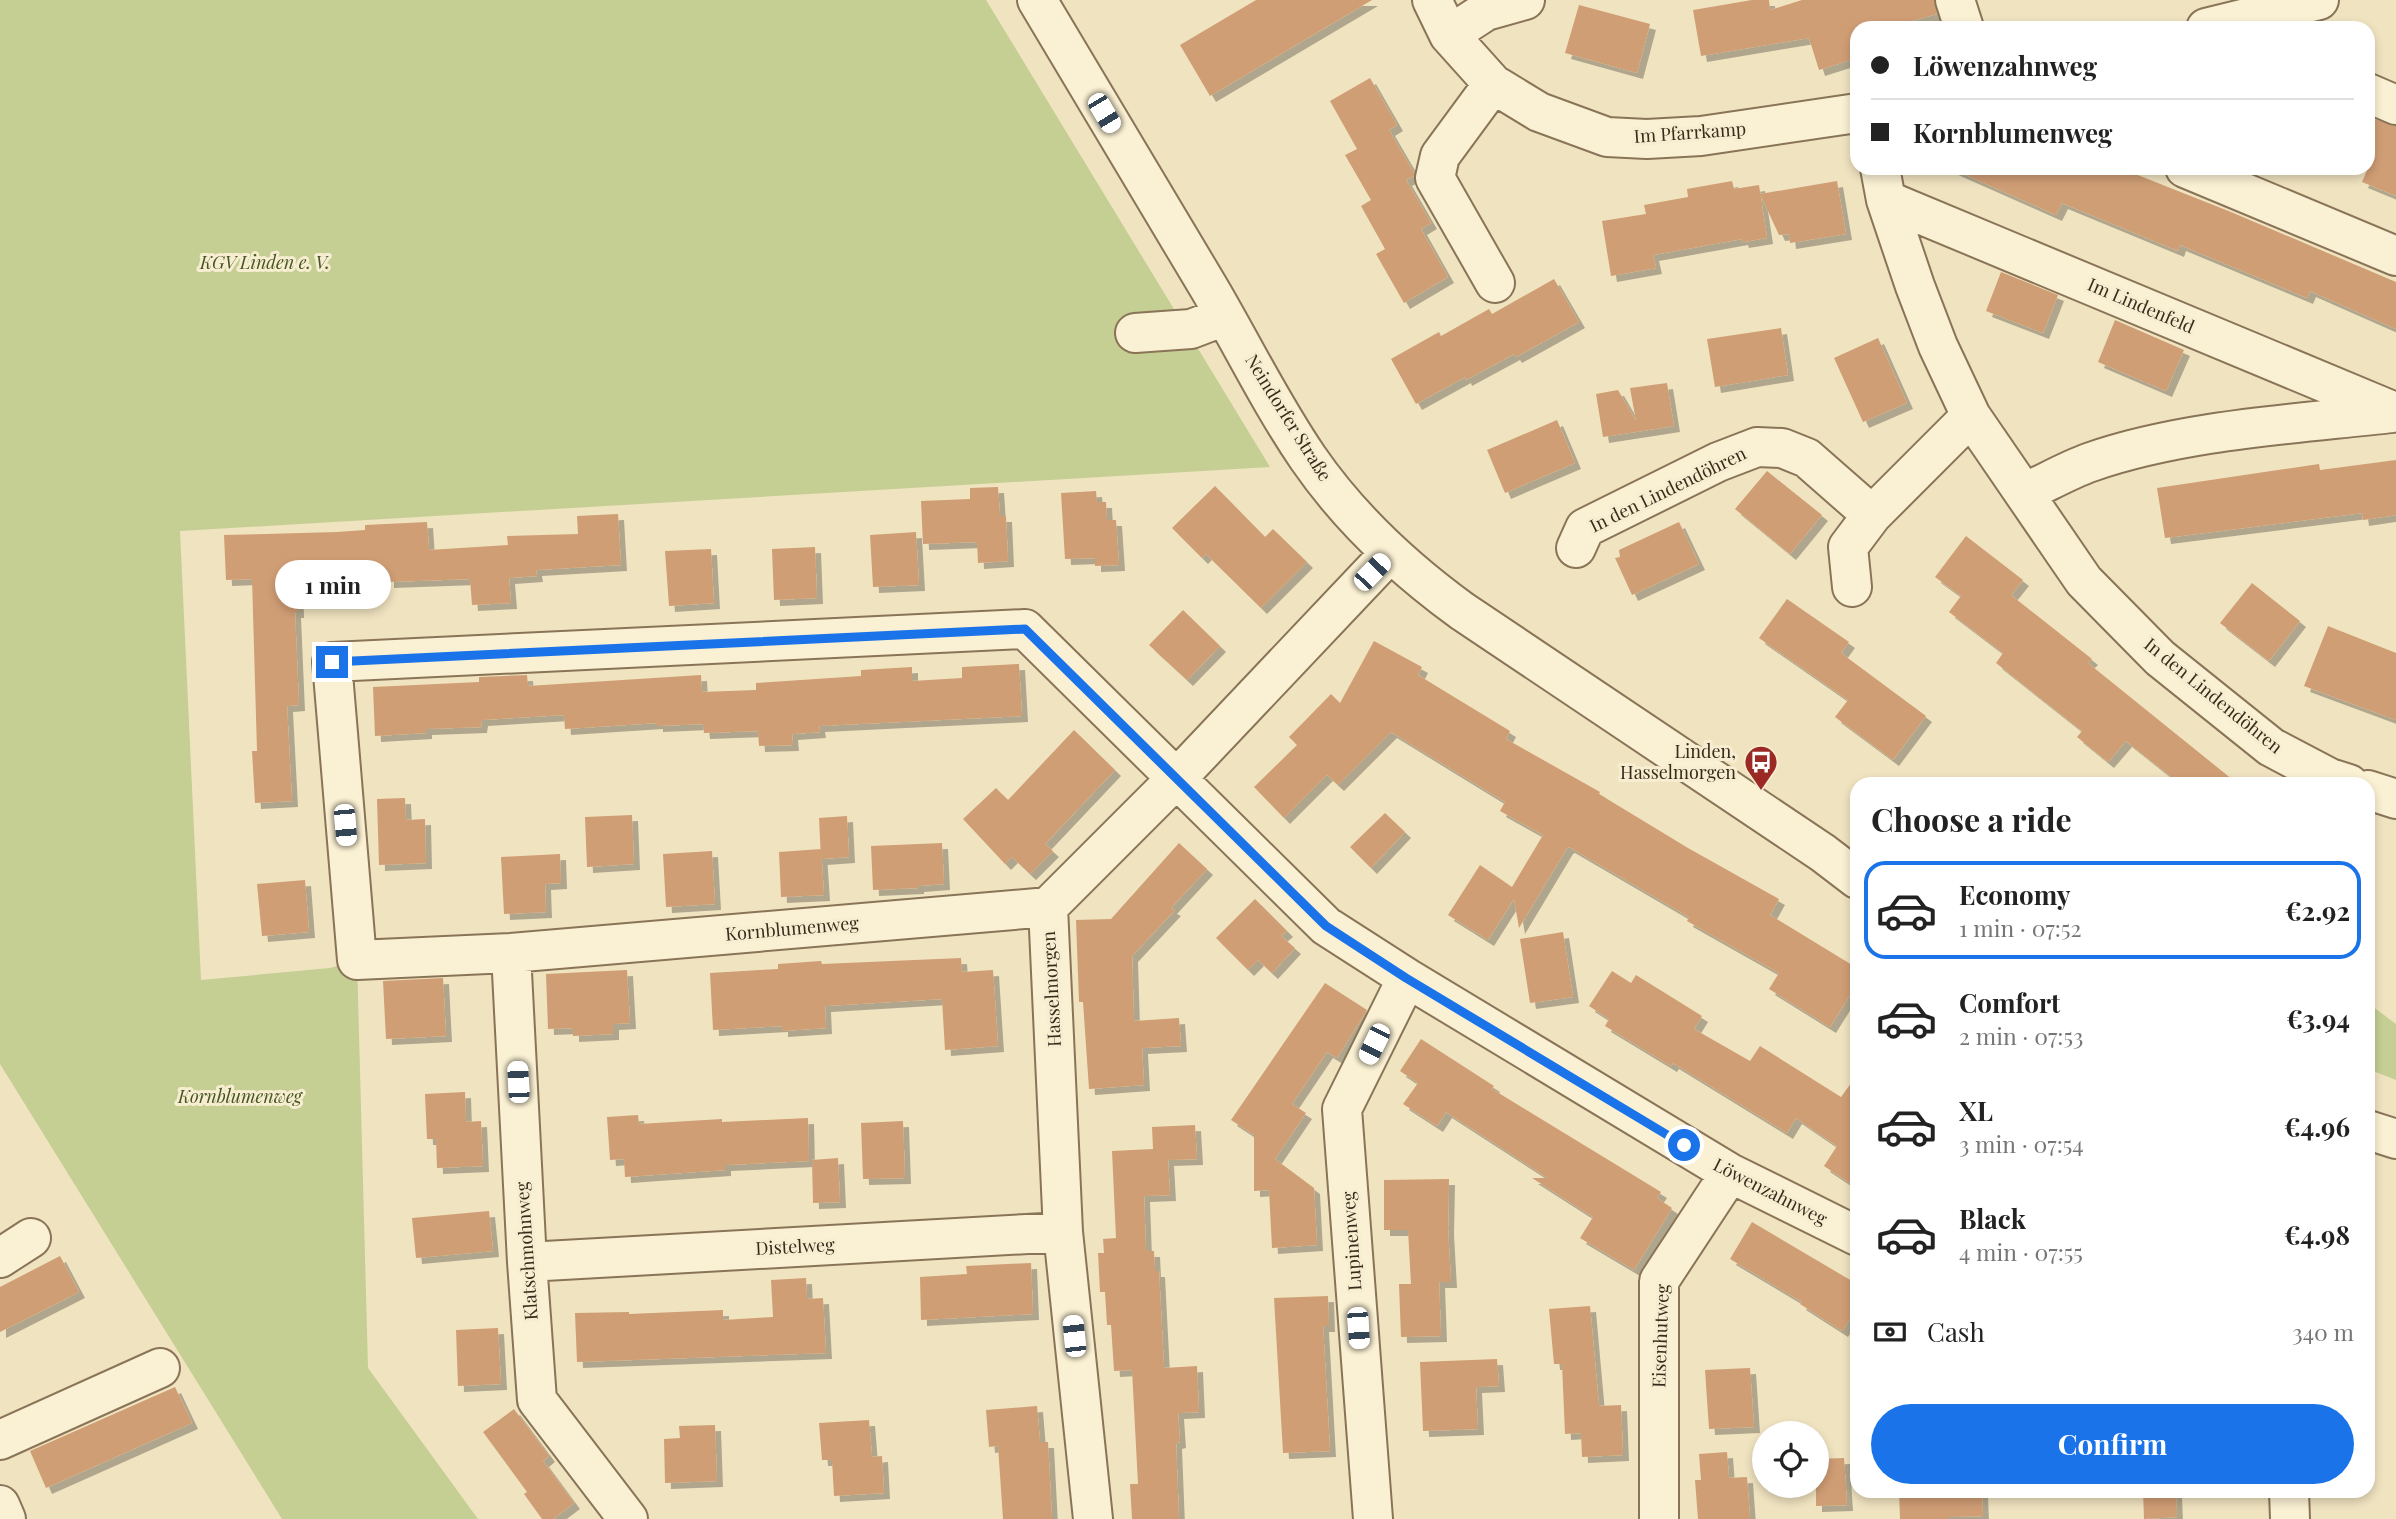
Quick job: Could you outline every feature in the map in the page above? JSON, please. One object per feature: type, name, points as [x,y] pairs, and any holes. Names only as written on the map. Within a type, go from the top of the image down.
[{"type":"street","name":"Neindorfer Straße","points":[[1037,0],[1279,411],[1343,504],[1390,553],[1427,585],[1850,874]]},
{"type":"street","name":"Im Pfarrkamp","points":[[1432,0],[1449,35],[1493,84],[1539,112],[1607,137],[1647,139],[1700,136],[1850,114]]},
{"type":"street","points":[[1449,35],[1486,11],[1525,0]]},
{"type":"street","points":[[1955,0],[1962,21]]},
{"type":"street","points":[[2236,21],[2319,0]]},
{"type":"street","points":[[1493,84],[1440,156],[1435,178],[1495,283]]},
{"type":"street","points":[[2375,96],[2396,105]]},
{"type":"street","points":[[2202,175],[2396,256]]},
{"type":"street","name":"Im Lindenfeld","points":[[1883,184],[2395,412]]},
{"type":"street","name":"In den Lindendöhren","points":[[1883,184],[1938,346],[1971,416],[2084,581],[2160,658],[2271,747],[2328,777]]},
{"type":"street","points":[[1135,333],[1191,329],[1225,316]]},
{"type":"street","name":"Im Lindenfeld","points":[[2024,493],[2090,462],[2149,446],[2247,430],[2395,412]]},
{"type":"street","points":[[1852,587],[1847,547],[1872,514],[1971,416]]},
{"type":"street","name":"In den Lindendöhren","points":[[1576,548],[1585,527],[1718,462],[1757,447],[1782,448],[1807,458],[1872,514]]},
{"type":"street","name":"Hasselmorgen","points":[[1093,1519],[1063,1232],[1048,908],[1177,778],[1390,553]]},
{"type":"street","name":"Kornblumenweg","points":[[1048,908],[511,953],[357,960],[332,662],[1025,629],[1177,778]]},
{"type":"street","name":"Löwenzahnweg","points":[[1177,778],[1326,926],[1406,978],[1730,1173],[1850,1233]]},
{"type":"street","points":[[2375,792],[2396,799]]},
{"type":"street","name":"Klatschmohnweg","points":[[511,953],[537,1400],[628,1519]]},
{"type":"street","name":"Lupinenweg","points":[[1373,1519],[1342,1109],[1406,978]]},
{"type":"street","points":[[2375,1132],[2396,1139]]},
{"type":"street","name":"Eisenhutweg","points":[[1658,1519],[1659,1281],[1730,1173]]},
{"type":"street","name":"Distelweg","points":[[527,1262],[1063,1232]]},
{"type":"street","points":[[0,1440],[160,1368]]},
{"type":"street","points":[[2290,1498],[2290,1519]]},
{"type":"street","points":[[0,1505],[6,1519]]},
{"type":"green space","name":"KGV Linden e. V.","points":[[0,0],[986,0],[1270,467],[180,531],[201,980],[330,968],[357,960],[368,1368],[478,1519],[282,1519],[0,1064]]},
{"type":"green space","points":[[2375,1008],[2396,1024],[2396,1080],[2375,1072]]},
{"type":"building","points":[[1256,0],[1372,0],[1210,96],[1180,45]]},
{"type":"building","points":[[1752,0],[1769,0],[1770,10],[1802,0],[1934,0],[1937,14],[1912,21],[1850,21],[1850,60],[1819,70],[1809,38],[1701,56],[1693,10]]},
{"type":"building","points":[[1579,5],[1650,24],[1637,73],[1565,53]]},
{"type":"building","points":[[1370,78],[1397,125],[1389,130],[1414,173],[1414,176],[1406,180],[1431,223],[1421,229],[1448,277],[1404,303],[1376,254],[1385,249],[1361,206],[1371,200],[1345,155],[1357,149],[1330,101]]},
{"type":"building","points":[[2375,119],[2396,126],[2396,196],[2362,182],[2365,175],[2375,175]]},
{"type":"building","points":[[1966,175],[2138,175],[2396,282],[2396,329],[2310,291],[2307,298],[2180,245],[2178,251],[2062,203],[2056,215]]},
{"type":"building","points":[[1732,181],[1734,189],[1759,185],[1767,238],[1743,242],[1742,239],[1653,255],[1656,268],[1611,276],[1602,221],[1646,214],[1644,205],[1688,197],[1687,189]]},
{"type":"building","points":[[1837,181],[1846,234],[1790,243],[1789,234],[1779,235],[1760,194]]},
{"type":"building","points":[[2001,272],[2058,295],[2043,333],[1986,311]]},
{"type":"building","points":[[1554,279],[1579,322],[1516,357],[1514,354],[1466,380],[1465,377],[1416,404],[1391,359],[1439,332],[1441,336],[1489,309],[1492,314]]},
{"type":"building","points":[[2115,320],[2184,350],[2166,391],[2098,362]]},
{"type":"building","points":[[1781,328],[1788,375],[1715,387],[1707,339]]},
{"type":"building","points":[[1878,338],[1907,403],[1863,422],[1834,358]]},
{"type":"building","points":[[1667,383],[1674,426],[1603,437],[1596,394],[1618,390],[1636,421],[1630,388]]},
{"type":"building","points":[[1557,420],[1575,463],[1505,493],[1487,450]]},
{"type":"building","points":[[2396,460],[2396,515],[2363,520],[2362,513],[2165,538],[2157,488],[2319,464],[2320,470]]},
{"type":"building","points":[[1767,471],[1822,515],[1790,554],[1735,509]]},
{"type":"building","points":[[1215,486],[1265,537],[1273,529],[1307,562],[1261,608],[1206,554],[1202,558],[1172,528]]},
{"type":"building","points":[[998,487],[1000,516],[1006,516],[1008,561],[978,563],[977,542],[923,544],[921,501],[970,499],[970,488]]},
{"type":"building","points":[[1096,491],[1097,502],[1106,502],[1107,520],[1116,520],[1119,565],[1095,566],[1095,558],[1065,559],[1061,493]]},
{"type":"building","points":[[618,514],[621,565],[536,570],[537,576],[509,578],[511,603],[472,605],[470,579],[388,582],[388,570],[297,570],[298,612],[295,612],[299,705],[287,706],[292,801],[255,803],[252,751],[257,751],[252,579],[226,580],[224,535],[337,532],[365,530],[365,525],[427,522],[429,550],[508,545],[507,536],[578,534],[577,516]]},
{"type":"building","points":[[1679,522],[1699,564],[1632,595],[1615,558],[1620,557],[1619,550]]},
{"type":"building","points":[[916,532],[919,585],[873,587],[870,535]]},
{"type":"building","points":[[1966,536],[2023,580],[2011,595],[2092,659],[2088,663],[2229,777],[2171,777],[2126,741],[2108,762],[2077,737],[2082,731],[1996,663],[2003,653],[1949,612],[1961,596],[1935,577]]},
{"type":"building","points":[[815,547],[817,598],[774,600],[772,549]]},
{"type":"building","points":[[711,549],[714,603],[669,606],[665,551]]},
{"type":"building","points":[[2252,583],[2300,621],[2269,661],[2220,623]]},
{"type":"building","points":[[1787,599],[1849,642],[1841,653],[1926,716],[1893,760],[1835,717],[1848,700],[1759,638]]},
{"type":"building","points":[[1183,610],[1220,646],[1187,680],[1149,645]]},
{"type":"building","points":[[2328,626],[2396,653],[2396,720],[2304,686]]},
{"type":"building","points":[[1374,641],[1422,667],[1418,675],[1510,731],[1506,739],[1779,899],[1770,915],[1850,964],[1850,995],[1830,1027],[1769,989],[1779,973],[1687,921],[1689,917],[1569,847],[1519,928],[1514,899],[1488,940],[1448,915],[1480,865],[1512,887],[1543,835],[1500,811],[1505,802],[1391,732],[1338,785],[1327,775],[1284,818],[1254,787],[1297,745],[1289,737],[1331,694],[1340,703]]},
{"type":"building","points":[[1019,664],[1022,716],[819,726],[820,732],[792,734],[793,745],[759,746],[758,731],[704,733],[703,724],[657,726],[657,723],[565,729],[564,715],[482,720],[481,727],[426,729],[426,733],[375,736],[373,687],[479,682],[479,677],[527,675],[528,686],[701,675],[702,692],[756,690],[756,683],[861,676],[861,670],[912,667],[912,681],[962,678],[962,667]]},
{"type":"building","points":[[1074,730],[1115,770],[1045,844],[1053,851],[1030,874],[1012,857],[1005,864],[963,819],[996,788],[1008,800]]},
{"type":"building","points":[[405,798],[406,820],[425,819],[426,863],[379,865],[377,799]]},
{"type":"building","points":[[1385,813],[1405,832],[1371,868],[1350,847]]},
{"type":"building","points":[[632,815],[634,864],[587,867],[585,817]]},
{"type":"building","points":[[847,816],[849,857],[821,859],[819,818]]},
{"type":"building","points":[[942,843],[944,884],[873,890],[871,846]]},
{"type":"building","points":[[1179,843],[1207,869],[1171,908],[1175,910],[1132,956],[1134,1021],[1179,1018],[1181,1046],[1142,1048],[1144,1085],[1089,1089],[1083,1002],[1079,1002],[1076,920],[1111,919]]},
{"type":"building","points":[[821,849],[824,895],[781,897],[779,852]]},
{"type":"building","points":[[712,851],[715,904],[666,907],[663,854]]},
{"type":"building","points":[[560,854],[561,883],[545,884],[546,912],[504,914],[501,857]]},
{"type":"building","points":[[305,880],[309,932],[262,936],[257,884]]},
{"type":"building","points":[[1255,899],[1287,931],[1281,936],[1295,948],[1272,973],[1258,960],[1248,970],[1216,938]]},
{"type":"building","points":[[1563,932],[1573,997],[1530,1003],[1520,939]]},
{"type":"building","points":[[961,958],[962,972],[993,970],[998,1046],[945,1050],[942,999],[825,1006],[826,1028],[782,1031],[782,1026],[713,1030],[710,973],[778,969],[778,964],[821,961],[822,964]]},
{"type":"building","points":[[627,970],[630,1023],[613,1024],[613,1034],[573,1036],[573,1028],[548,1029],[546,974]]},
{"type":"building","points":[[1612,971],[1631,983],[1636,975],[1702,1016],[1694,1029],[1750,1061],[1760,1046],[1841,1097],[1850,1085],[1850,1183],[1824,1166],[1837,1146],[1796,1118],[1787,1133],[1673,1063],[1671,1066],[1605,1026],[1609,1019],[1589,1006]]},
{"type":"building","points":[[443,978],[446,1036],[386,1039],[383,981]]},
{"type":"building","points":[[1325,983],[1367,1010],[1337,1058],[1327,1052],[1292,1104],[1306,1113],[1275,1159],[1314,1188],[1317,1245],[1272,1248],[1269,1190],[1254,1191],[1254,1135],[1231,1120]]},
{"type":"building","points":[[1421,1039],[1494,1086],[1492,1089],[1661,1192],[1657,1198],[1672,1208],[1634,1270],[1580,1238],[1593,1217],[1532,1178],[1548,1178],[1446,1112],[1437,1126],[1403,1104],[1418,1083],[1400,1071]]},
{"type":"building","points":[[465,1092],[466,1122],[481,1121],[483,1166],[437,1168],[436,1139],[427,1139],[425,1094]]},
{"type":"building","points":[[638,1115],[639,1124],[808,1118],[809,1161],[725,1165],[725,1170],[625,1177],[624,1159],[610,1160],[607,1117]]},
{"type":"building","points":[[903,1121],[905,1178],[863,1179],[861,1123]]},
{"type":"building","points":[[1195,1125],[1197,1159],[1168,1160],[1170,1195],[1144,1196],[1146,1251],[1154,1251],[1155,1271],[1159,1271],[1164,1368],[1197,1366],[1199,1412],[1178,1413],[1180,1442],[1176,1443],[1179,1519],[1132,1519],[1130,1484],[1138,1484],[1132,1370],[1114,1371],[1111,1325],[1107,1325],[1105,1292],[1100,1292],[1098,1253],[1104,1253],[1103,1239],[1116,1238],[1112,1151],[1153,1149],[1152,1127]]},
{"type":"building","points":[[838,1158],[840,1202],[813,1203],[812,1160]]},
{"type":"building","points":[[1449,1179],[1451,1282],[1439,1282],[1441,1336],[1401,1337],[1399,1284],[1411,1284],[1408,1230],[1384,1230],[1384,1180]]},
{"type":"building","points":[[489,1211],[493,1251],[416,1258],[412,1218]]},
{"type":"building","points":[[1752,1222],[1850,1280],[1850,1319],[1842,1331],[1800,1304],[1802,1302],[1730,1259]]},
{"type":"building","points":[[60,1256],[79,1292],[0,1332],[0,1287]]},
{"type":"building","points":[[1031,1263],[1033,1314],[921,1320],[920,1277],[967,1274],[966,1266]]},
{"type":"building","points":[[806,1278],[807,1299],[823,1298],[826,1353],[577,1362],[575,1313],[723,1310],[723,1320],[773,1317],[771,1280]]},
{"type":"building","points":[[1328,1296],[1329,1326],[1323,1326],[1330,1451],[1283,1453],[1274,1298]]},
{"type":"building","points":[[1590,1306],[1599,1406],[1621,1405],[1623,1455],[1582,1457],[1581,1433],[1565,1434],[1562,1364],[1554,1364],[1549,1309]]},
{"type":"building","points":[[498,1328],[501,1384],[458,1386],[456,1330]]},
{"type":"building","points":[[1497,1359],[1499,1386],[1476,1387],[1478,1429],[1423,1431],[1420,1362]]},
{"type":"building","points":[[1750,1368],[1752,1427],[1709,1429],[1705,1370]]},
{"type":"building","points":[[175,1387],[192,1423],[46,1488],[30,1451]]},
{"type":"building","points":[[1037,1406],[1040,1442],[1048,1442],[1052,1519],[1003,1519],[998,1446],[989,1447],[986,1410]]},
{"type":"building","points":[[514,1409],[549,1456],[543,1461],[574,1503],[553,1519],[542,1519],[524,1494],[527,1492],[483,1432]]},
{"type":"building","points":[[869,1420],[872,1457],[882,1456],[884,1493],[834,1496],[832,1460],[822,1460],[819,1423]]},
{"type":"building","points":[[715,1425],[717,1481],[665,1483],[664,1439],[680,1438],[679,1426]]},
{"type":"building","points":[[1727,1452],[1729,1478],[1747,1477],[1750,1519],[1698,1519],[1695,1480],[1701,1480],[1699,1454]]},
{"type":"building","points":[[1844,1458],[1847,1505],[1816,1506],[1816,1498],[1829,1498],[1829,1459]]},
{"type":"building","points":[[1899,1498],[1982,1498],[1983,1516],[1900,1519]]},
{"type":"building","points":[[2143,1498],[2176,1498],[2177,1517],[2144,1519]]},
{"type":"place","name":"Linden, Hasselmorgen","points":[[1761,792]]},
{"type":"route","points":[[332,662],[1025,629],[1326,926],[1406,978],[1684,1145]]}]
